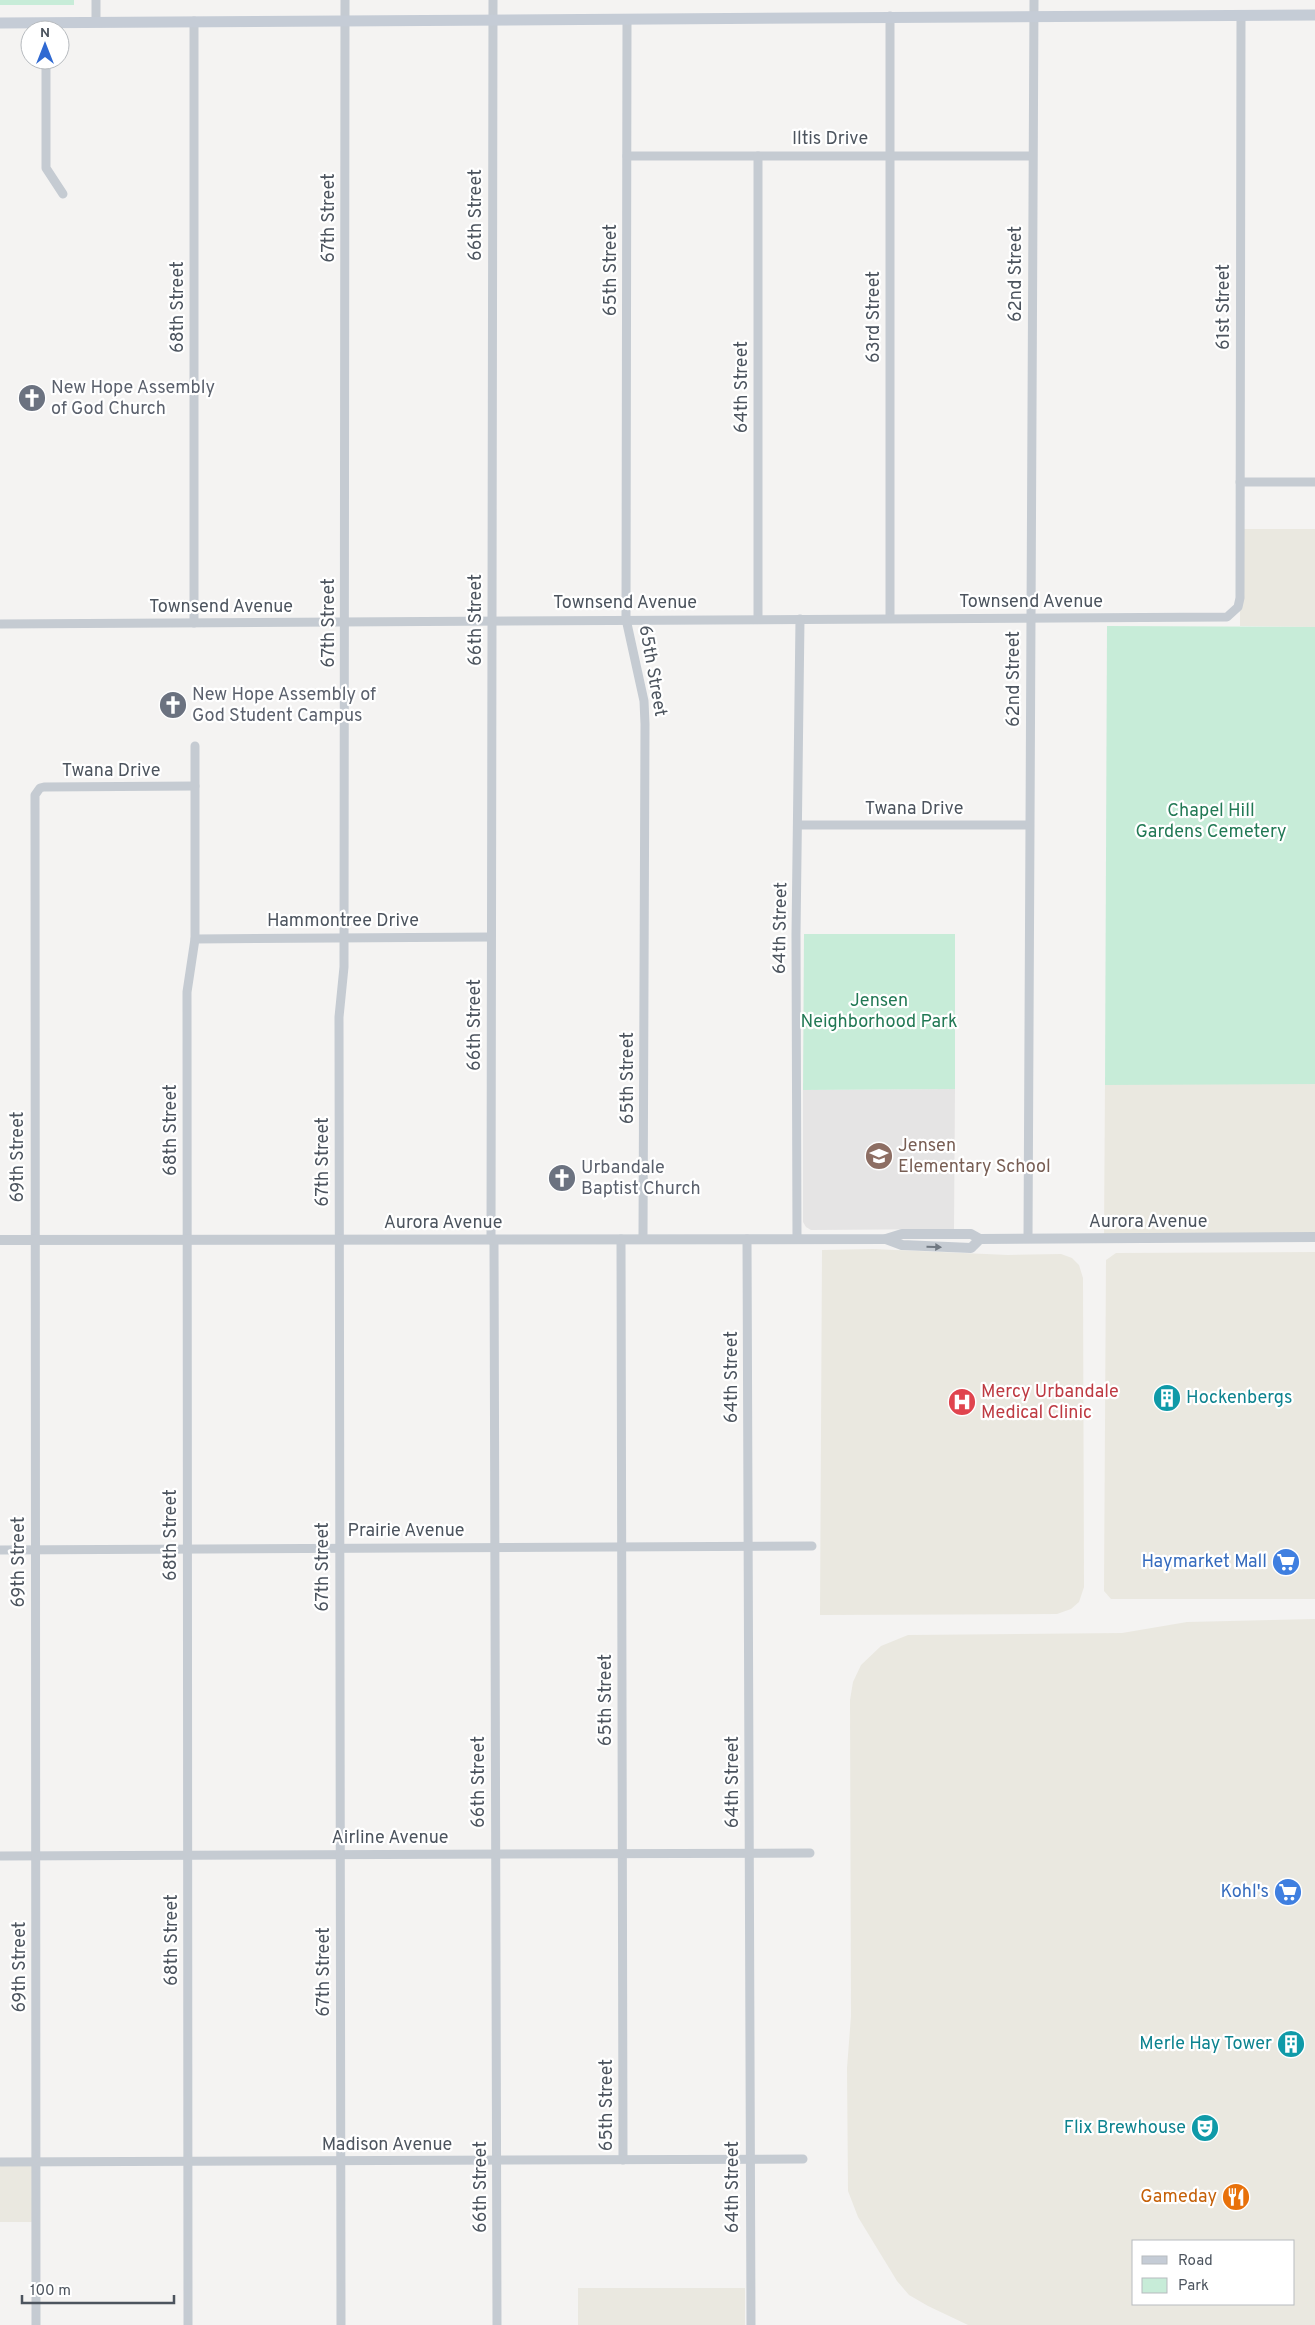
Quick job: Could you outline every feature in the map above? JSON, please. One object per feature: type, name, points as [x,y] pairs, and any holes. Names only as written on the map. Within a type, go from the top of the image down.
[{"type":"main road","points":[[70,24],[96,22],[890,16],[1315,15]]},
{"type":"main road","points":[[0,23],[20,24]]},
{"type":"street","points":[[96,0],[96,22]]},
{"type":"street","name":"67th Street","points":[[341,2325],[339,1240],[340,1017],[344,938],[344,0]]},
{"type":"street","name":"66th Street","points":[[493,0],[491,937],[497,2325]]},
{"type":"street","name":"62nd Street","points":[[1028,1238],[1034,0]]},
{"type":"street","name":"61st Street","points":[[1240,598],[1241,15]]},
{"type":"street","name":"63rd Street","points":[[890,16],[890,618]]},
{"type":"street","name":"65th Street","points":[[628,19],[626,619],[641,686],[645,724],[643,1239]]},
{"type":"street","name":"68th Street","points":[[194,22],[194,623]]},
{"type":"street","points":[[46,70],[46,168],[62,194]]},
{"type":"street","name":"Iltis Drive","points":[[627,156],[1032,156]]},
{"type":"street","name":"64th Street","points":[[758,156],[758,618]]},
{"type":"street","points":[[1240,482],[1315,482]]},
{"type":"street","name":"Townsend Avenue","points":[[0,624],[345,623],[758,618],[1219,618],[1234,612],[1240,598]]},
{"type":"street","name":"64th Street","points":[[797,1239],[796,934],[799,825],[800,618]]},
{"type":"street","name":"68th Street","points":[[188,2325],[187,992],[195,939],[195,746]]},
{"type":"street","name":"Twana Drive","points":[[35,799],[37,791],[44,787],[195,786]]},
{"type":"street","name":"69th Street","points":[[35,799],[36,2325]]},
{"type":"street","name":"Twana Drive","points":[[799,825],[1029,825]]},
{"type":"street","name":"Hammontree Drive","points":[[195,939],[491,937]]},
{"type":"street","name":"Aurora Avenue","points":[[0,1240],[886,1239],[902,1246],[971,1248],[980,1239],[1315,1237]]},
{"type":"street","name":"65th Street","points":[[622,1239],[623,2160]]},
{"type":"street","name":"64th Street","points":[[747,1239],[751,2325]]},
{"type":"street","name":"Prairie Avenue","points":[[0,1550],[812,1546]]},
{"type":"street","name":"Airline Avenue","points":[[0,1856],[810,1853]]},
{"type":"street","name":"Madison Avenue","points":[[0,2162],[804,2160]]},
{"type":"shaded area","points":[[1240,529],[1315,529],[1315,627],[1240,626]]},
{"type":"shaded area","points":[[1315,1083],[1315,1237],[1104,1238],[1105,1084]]},
{"type":"shaded area","name":"Jensen Elementary School","points":[[955,1089],[954,1229],[811,1230],[806,1227],[803,1222],[803,1090]]},
{"type":"shaded area","points":[[873,1249],[1008,1255],[1061,1254],[1072,1258],[1079,1265],[1083,1278],[1084,1587],[1079,1602],[1071,1609],[1057,1614],[820,1615],[822,1250]]},
{"type":"shaded area","points":[[1315,1252],[1315,1599],[1111,1599],[1104,1591],[1106,1260],[1116,1253]]},
{"type":"shaded area","points":[[1315,1619],[1315,2325],[968,2325],[909,2295],[897,2281],[858,2217],[848,2191],[847,2068],[851,2016],[850,1700],[853,1682],[861,1665],[881,1646],[908,1635],[1122,1633],[1187,1622]]},
{"type":"shaded area","points":[[0,2162],[36,2162],[36,2222],[0,2222]]},
{"type":"shaded area","points":[[578,2288],[745,2288],[745,2325],[578,2325]]},
{"type":"green space","points":[[0,0],[74,0],[74,5],[0,5]]},
{"type":"green space","name":"Chapel Hill Gardens Cemetery","points":[[1107,626],[1315,627],[1315,1084],[1105,1085]]},
{"type":"green space","name":"Jensen Neighborhood Park","points":[[804,934],[955,934],[955,1089],[803,1090]]},
{"type":"place","name":"New Hope Assembly of God Church","points":[[32,398]]},
{"type":"place","name":"New Hope Assembly of God Student Campus","points":[[173,705]]},
{"type":"place","name":"Jensen Elementary School","points":[[879,1156]]},
{"type":"place","name":"Urbandale Baptist Church","points":[[562,1178]]},
{"type":"place","name":"Hockenbergs","points":[[1167,1398]]},
{"type":"place","name":"Mercy Urbandale Medical Clinic","points":[[962,1402]]},
{"type":"place","name":"Haymarket Mall","points":[[1286,1562]]},
{"type":"place","name":"Kohl's","points":[[1288,1892]]},
{"type":"place","name":"Merle Hay Tower","points":[[1291,2044]]},
{"type":"place","name":"Flix Brewhouse","points":[[1205,2128]]},
{"type":"place","name":"Gameday","points":[[1236,2197]]}]
